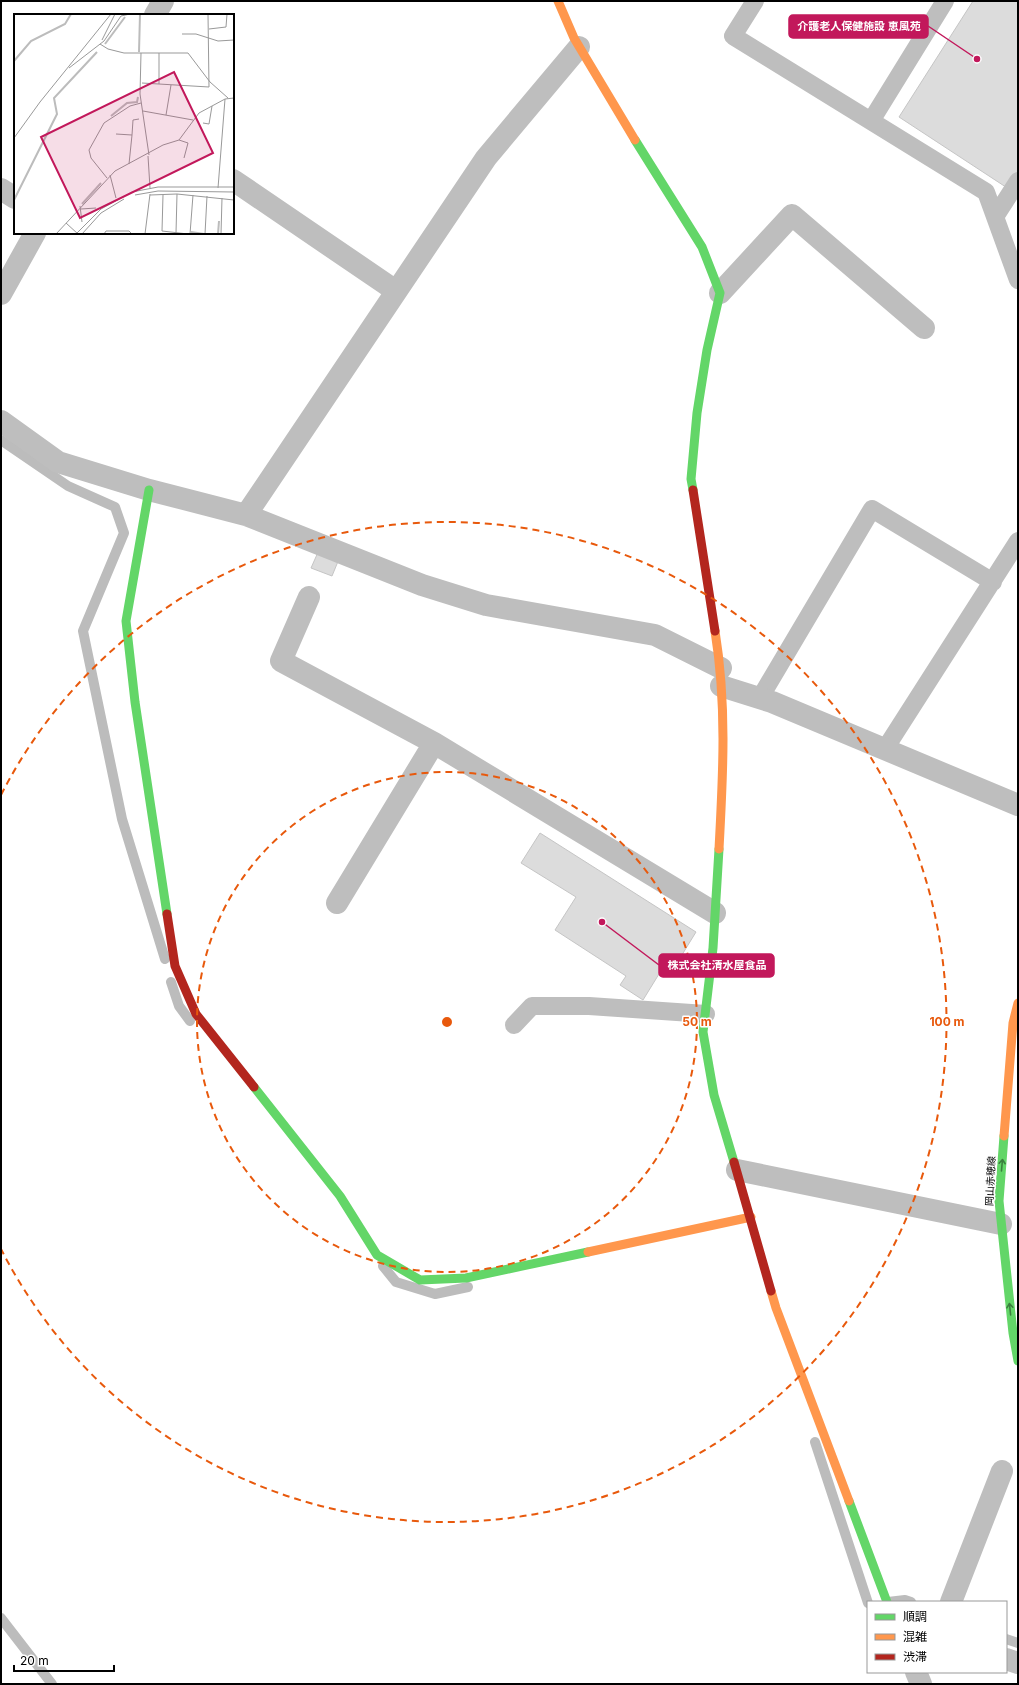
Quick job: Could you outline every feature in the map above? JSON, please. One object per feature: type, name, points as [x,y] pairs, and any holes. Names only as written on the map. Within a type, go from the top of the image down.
[{"type":"street","points":[[156,14],[163,1]]},
{"type":"street","points":[[558,1],[579,47],[655,174],[702,247],[720,293]]},
{"type":"street","points":[[246,515],[486,158],[579,47]]},
{"type":"street","points":[[234,181],[396,291]]},
{"type":"street","points":[[1,189],[14,197]]},
{"type":"street","points":[[886,1598],[776,1308],[752,1216],[714,1095],[703,1032],[714,948],[724,766],[721,677],[691,479],[697,413],[707,350],[720,293],[792,215],[924,328]]},
{"type":"street","points":[[1,294],[34,234]]},
{"type":"street","points":[[1,421],[58,462],[149,490],[246,515],[422,585],[486,605],[655,635],[721,677],[760,698],[1018,805]]},
{"type":"street","points":[[149,490],[126,621],[135,702],[175,966],[196,1014],[340,1196],[377,1255],[420,1280],[466,1278],[752,1216]]},
{"type":"street","points":[[309,597],[282,661],[434,743],[715,914]]},
{"type":"street","points":[[337,903],[434,743]]},
{"type":"street","name":"岡山赤穂線","points":[[1018,1003],[1013,1023],[999,1201],[1013,1333],[1018,1361]]},
{"type":"street","points":[[737,1170],[1001,1224]]},
{"type":"street","points":[[951,1601],[1002,1472]]},
{"type":"street","points":[[1007,1659],[1018,1663]]},
{"type":"street","points":[[916,1673],[921,1684]]},
{"type":"lane","points":[[755,1],[733,36],[986,192],[1018,280]]},
{"type":"lane","points":[[871,121],[945,1]]},
{"type":"lane","points":[[995,217],[1018,181]]},
{"type":"lane","points":[[760,698],[872,509],[993,582]]},
{"type":"lane","points":[[885,749],[1018,541]]},
{"type":"lane","points":[[514,1025],[532,1006],[589,1006],[706,1014]]},
{"type":"building","points":[[973,1],[1018,1],[1018,195],[899,117]]},
{"type":"building","points":[[319,550],[339,559],[332,576],[311,568]]},
{"type":"building","points":[[540,833],[696,932],[669,976],[659,974],[643,1000],[620,985],[626,976],[555,930],[576,897],[521,863]]},
{"type":"waterway","points":[[1,440],[68,486],[115,507],[124,533],[83,631],[122,819],[165,959]]},
{"type":"waterway","points":[[171,982],[179,1006],[190,1021]]},
{"type":"waterway","points":[[383,1266],[396,1282],[435,1294],[468,1287]]},
{"type":"waterway","points":[[815,1442],[867,1601]]},
{"type":"waterway","points":[[896,1601],[908,1601]]},
{"type":"waterway","points":[[1,1618],[52,1684]]},
{"type":"waterway","points":[[1007,1639],[1018,1643]]},
{"type":"traffic: fast","points":[[635,140],[702,247],[720,293],[707,350],[697,413],[691,479],[693,490]]},
{"type":"traffic: fast","points":[[149,490],[126,621],[135,702],[167,914]]},
{"type":"traffic: fast","points":[[719,849],[713,948],[703,1032],[714,1095],[734,1162]]},
{"type":"traffic: fast","points":[[254,1087],[340,1196],[377,1255],[420,1280],[466,1278],[588,1252]]},
{"type":"traffic: fast","points":[[1004,1136],[999,1201],[1013,1333],[1018,1361]]},
{"type":"traffic: fast","points":[[849,1501],[887,1601]]},
{"type":"traffic: slow","points":[[558,1],[574,38],[635,140]]},
{"type":"traffic: slow","points":[[715,631],[719,659],[723,713],[723,767],[719,849]]},
{"type":"traffic: slow","points":[[1004,1136],[1013,1023],[1018,1003]]},
{"type":"traffic: slow","points":[[588,1252],[751,1217]]},
{"type":"traffic: slow","points":[[771,1291],[776,1308],[849,1501]]},
{"type":"traffic: jam","points":[[693,490],[715,631]]},
{"type":"traffic: jam","points":[[167,914],[175,966],[196,1014],[254,1087]]},
{"type":"traffic: jam","points":[[734,1162],[771,1291]]},
{"type":"place","name":"介護老人保健施設 恵風苑","points":[[977,59]]},
{"type":"place","name":"株式会社清水屋食品","points":[[602,922]]}]
